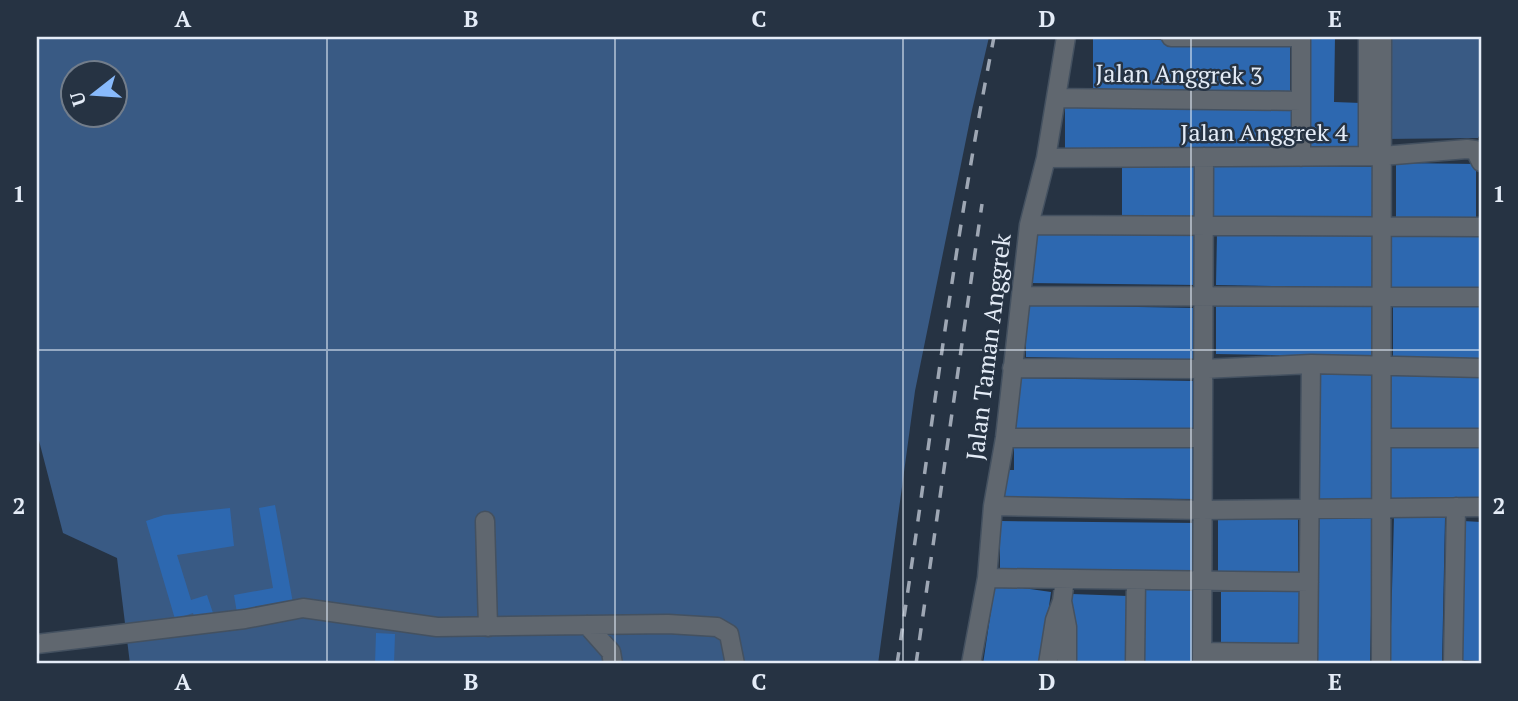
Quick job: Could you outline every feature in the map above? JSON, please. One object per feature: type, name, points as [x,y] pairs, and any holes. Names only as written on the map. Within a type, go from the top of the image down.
[{"type":"street","name":"Jalan Taman Anggrek","points":[[971,664],[987,578],[993,506],[1005,438],[1029,225],[1046,158],[1066,37]]},
{"type":"street","points":[[1171,37],[1301,37],[1301,157]]},
{"type":"street","points":[[1368,37],[1382,227],[1381,664]]},
{"type":"street","points":[[1375,156],[1382,37]]},
{"type":"street","name":"Jalan Anggrek 3","points":[[1057,98],[1301,101]]},
{"type":"street","name":"Jalan Anggrek 4","points":[[1046,158],[1375,156],[1468,149],[1475,150],[1480,159]]},
{"type":"street","points":[[1203,157],[1202,658],[1308,658],[1311,364]]},
{"type":"street","points":[[1029,225],[1481,227]]},
{"type":"street","points":[[1022,296],[1481,297]]},
{"type":"street","points":[[1012,369],[1203,369],[1311,364],[1481,368]]},
{"type":"street","points":[[1005,438],[1202,438]]},
{"type":"street","points":[[1382,438],[1481,438]]},
{"type":"street","points":[[993,506],[1202,509],[1481,508]]},
{"type":"street","points":[[1453,664],[1455,507]]},
{"type":"street","points":[[485,521],[488,627]]},
{"type":"street","points":[[987,578],[1309,582]]},
{"type":"street","points":[[1048,664],[1065,579]]},
{"type":"street","points":[[1135,664],[1136,580]]},
{"type":"street","points":[[1062,601],[1067,627],[1067,664]]},
{"type":"street","points":[[37,644],[245,619],[303,608],[437,627],[668,624],[717,627],[729,634],[735,664]]},
{"type":"street","points":[[587,625],[611,652],[613,664]]},
{"type":"shaded area","points":[[37,37],[989,37],[915,391],[878,664],[130,664],[117,558],[63,533],[37,433]]},
{"type":"shaded area","points":[[1391,37],[1481,37],[1481,132],[1478,138],[1382,139]]},
{"type":"building","points":[[1306,37],[1335,37],[1334,102],[1361,103],[1360,150],[1304,148]]},
{"type":"building","points":[[1093,39],[1290,42],[1290,94],[1093,91]]},
{"type":"building","points":[[1065,99],[1297,102],[1296,154],[1065,151]]},
{"type":"building","points":[[1122,162],[1202,162],[1202,217],[1122,217]]},
{"type":"building","points":[[1396,163],[1476,164],[1476,219],[1396,219]]},
{"type":"building","points":[[1212,165],[1381,167],[1380,219],[1211,217]]},
{"type":"building","points":[[1031,231],[1197,233],[1197,285],[1029,283]]},
{"type":"building","points":[[1217,233],[1375,235],[1375,288],[1216,285]]},
{"type":"building","points":[[1391,234],[1481,234],[1481,289],[1391,289]]},
{"type":"building","points":[[1216,302],[1375,305],[1375,357],[1216,354]]},
{"type":"building","points":[[1026,305],[1195,308],[1194,360],[1026,357]]},
{"type":"building","points":[[1393,306],[1481,307],[1481,362],[1393,362]]},
{"type":"building","points":[[1321,366],[1377,368],[1374,507],[1318,505]]},
{"type":"building","points":[[1390,376],[1481,376],[1481,431],[1390,431]]},
{"type":"building","points":[[1012,378],[1195,381],[1195,433],[1012,431]]},
{"type":"building","points":[[1390,443],[1481,443],[1481,499],[1390,498]]},
{"type":"building","points":[[1014,445],[1198,447],[1197,499],[1000,497],[1000,470],[1014,470]]},
{"type":"building","points":[[275,505],[293,603],[237,613],[234,595],[273,588],[259,508]]},
{"type":"building","points":[[230,508],[234,546],[177,555],[191,600],[207,595],[213,613],[195,619],[193,613],[175,619],[146,521],[164,515]]},
{"type":"building","points":[[1317,515],[1373,517],[1370,664],[1314,664]]},
{"type":"building","points":[[1394,517],[1445,518],[1442,664],[1390,663]]},
{"type":"building","points":[[1218,518],[1298,518],[1298,573],[1218,573]]},
{"type":"building","points":[[1000,521],[1198,523],[1197,575],[1000,573]]},
{"type":"building","points":[[1463,521],[1481,522],[1481,661],[1460,660]]},
{"type":"building","points":[[995,584],[1051,592],[1041,664],[983,664]]},
{"type":"building","points":[[1142,584],[1198,586],[1196,664],[1140,664]]},
{"type":"building","points":[[1221,590],[1301,591],[1301,646],[1221,646]]},
{"type":"building","points":[[1072,594],[1128,596],[1126,664],[1070,664]]},
{"type":"building","points":[[376,633],[395,634],[394,664],[375,664]]},
{"type":"building","points":[[1221,656],[1301,656],[1301,664],[1221,664]]},
{"type":"railway","points":[[897,664],[954,271],[994,37]]},
{"type":"railway","points":[[916,664],[982,204]]}]
